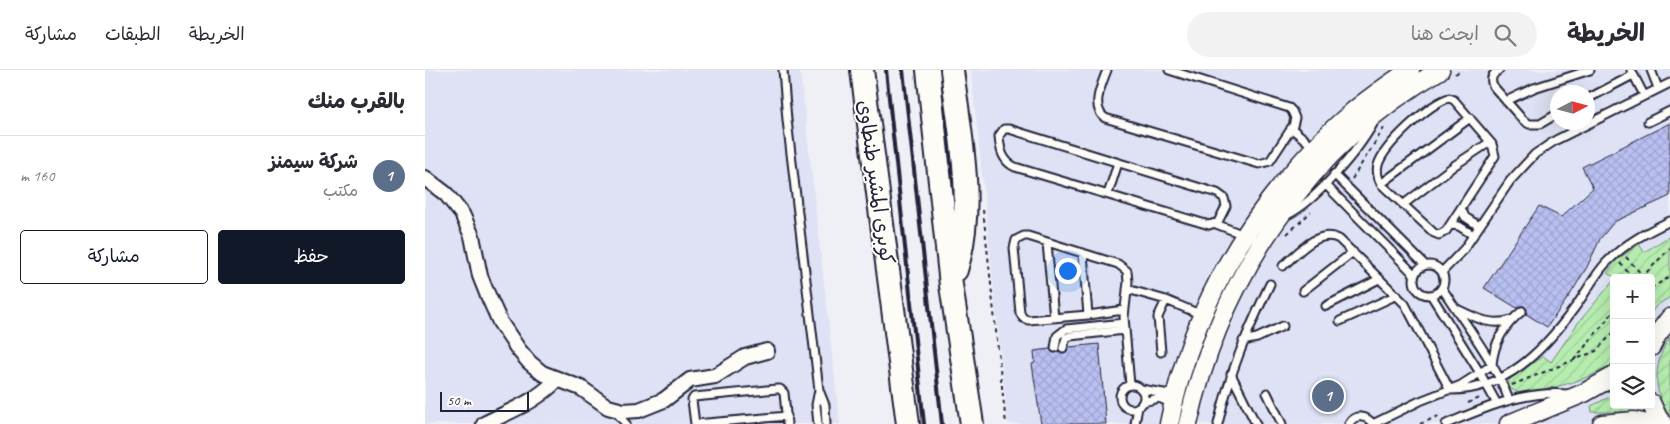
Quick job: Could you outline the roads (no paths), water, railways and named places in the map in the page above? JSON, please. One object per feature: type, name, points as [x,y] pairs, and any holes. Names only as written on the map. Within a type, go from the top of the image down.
[{"type":"highway","name":"كوبرى المشير طنطاوى","points":[[862,70],[908,424]]},
{"type":"highway","points":[[928,70],[951,285],[973,424]]},
{"type":"highway","points":[[951,285],[961,248],[965,193],[963,155],[952,70]]},
{"type":"street","points":[[1188,424],[1219,325],[1259,244],[1270,214],[1315,148],[1349,114],[1410,70]]},
{"type":"street","points":[[1169,424],[1184,366],[1202,316],[1223,272],[1244,235],[1296,193],[1327,159],[1381,110],[1439,70]]},
{"type":"street","points":[[425,178],[447,194],[465,219],[472,236],[480,276],[486,291],[509,336],[529,362],[550,377],[581,388],[601,403],[615,410],[639,410],[664,400],[690,380],[715,376],[745,357],[767,351]]},
{"type":"street","points":[[1655,339],[1670,318]]},
{"type":"street","points":[[1509,424],[1578,395],[1610,378]]},
{"type":"street","points":[[484,424],[522,407],[548,389],[558,379]]},
{"type":"street","points":[[1654,409],[1663,424]]},
{"type":"street","points":[[1602,424],[1627,421],[1649,424]]},
{"type":"lane","points":[[783,70],[787,120],[819,390],[817,405],[818,424]]},
{"type":"lane","points":[[1107,70],[1097,104],[1098,111],[1105,118],[1259,164],[1270,161],[1291,128],[1295,118],[1292,110],[1169,70]]},
{"type":"lane","points":[[1499,70],[1493,76],[1492,83],[1506,101],[1529,124],[1540,124],[1550,118]]},
{"type":"lane","points":[[1506,101],[1535,88],[1590,70]]},
{"type":"lane","points":[[1651,70],[1658,88]]},
{"type":"lane","points":[[1595,94],[1632,72],[1643,95]]},
{"type":"lane","points":[[1442,272],[1457,257],[1514,176],[1535,154],[1556,140],[1670,83]]},
{"type":"lane","points":[[1449,98],[1454,100],[1490,142],[1495,152],[1494,160],[1444,233],[1436,234],[1381,184],[1377,174],[1379,163],[1400,134],[1420,117],[1449,98]]},
{"type":"lane","points":[[1270,214],[1286,216],[1303,206],[1361,143],[1381,110]]},
{"type":"lane","points":[[1648,122],[1670,111]]},
{"type":"lane","points":[[1381,184],[1469,118]]},
{"type":"lane","points":[[1291,128],[1315,148]]},
{"type":"lane","points":[[1216,224],[1226,206],[1225,200],[1220,194],[1009,129],[1004,129],[1000,133],[1002,154],[1012,166],[1209,225],[1216,224],[1244,235]]},
{"type":"lane","points":[[1405,204],[1455,165],[1490,142]]},
{"type":"lane","points":[[1108,194],[1118,163]]},
{"type":"lane","points":[[1334,174],[1425,265]]},
{"type":"lane","points":[[1325,184],[1414,274],[1414,282],[1417,289],[1423,294],[1431,295],[1442,288],[1444,277],[1442,272],[1435,266],[1425,265],[1414,274]]},
{"type":"lane","points":[[1461,208],[1465,217],[1479,226]]},
{"type":"lane","points":[[1450,390],[1465,390],[1500,379],[1533,358],[1573,310],[1598,273],[1617,253],[1632,241],[1670,221]]},
{"type":"lane","points":[[1450,225],[1459,226],[1473,235]]},
{"type":"lane","points":[[1124,310],[1025,320],[1021,316],[1019,304],[1014,244],[1016,240],[1024,236],[1123,266],[1129,276],[1124,310],[1124,327],[1130,385]]},
{"type":"lane","points":[[1283,266],[1315,240],[1325,236],[1339,239],[1379,279],[1397,294],[1410,310],[1450,390]]},
{"type":"lane","points":[[1047,243],[1055,318]]},
{"type":"lane","points":[[1303,291],[1353,252]]},
{"type":"lane","points":[[1083,254],[1088,315]]},
{"type":"lane","points":[[1326,306],[1379,279]]},
{"type":"lane","points":[[1218,424],[1231,374],[1243,341],[1270,284]]},
{"type":"lane","points":[[1442,288],[1492,365],[1509,400]]},
{"type":"lane","points":[[1127,289],[1166,300],[1202,316]]},
{"type":"lane","points":[[1340,321],[1397,294]]},
{"type":"lane","points":[[1431,295],[1487,384],[1497,404]]},
{"type":"lane","points":[[1161,352],[1158,317],[1166,300]]},
{"type":"lane","points":[[1455,308],[1488,322],[1512,320]]},
{"type":"lane","points":[[1349,424],[1355,417],[1360,416],[1373,424],[1412,404],[1450,390],[1480,373],[1492,365],[1498,338],[1522,311]]},
{"type":"lane","points":[[1243,341],[1257,338],[1283,326]]},
{"type":"lane","points":[[1059,348],[1066,338],[1070,336],[1124,327]]},
{"type":"lane","points":[[1231,374],[1256,424]]},
{"type":"lane","points":[[1130,385],[1138,386],[1141,389],[1175,400],[1159,398],[1129,408],[1121,401],[1122,391],[1130,385]]},
{"type":"lane","points":[[787,416],[695,424],[692,400],[695,397],[780,389],[784,392],[787,416],[787,424]]},
{"type":"lane","points":[[1135,424],[1144,397],[1141,389]]},
{"type":"lane","points":[[819,390],[825,405],[826,424]]},
{"type":"lane","points":[[1267,393],[1282,424]]},
{"type":"lane","points":[[1446,424],[1509,400],[1536,394],[1578,395]]},
{"type":"lane","points":[[615,410],[626,424]]},
{"type":"lane","points":[[1250,424],[1252,415]]},
{"type":"railway","points":[[886,70],[924,424]]},
{"type":"railway","points":[[903,70],[942,424]]},
{"type":"place","name":"شركة سيمنز","points":[[1328,396]]}]
